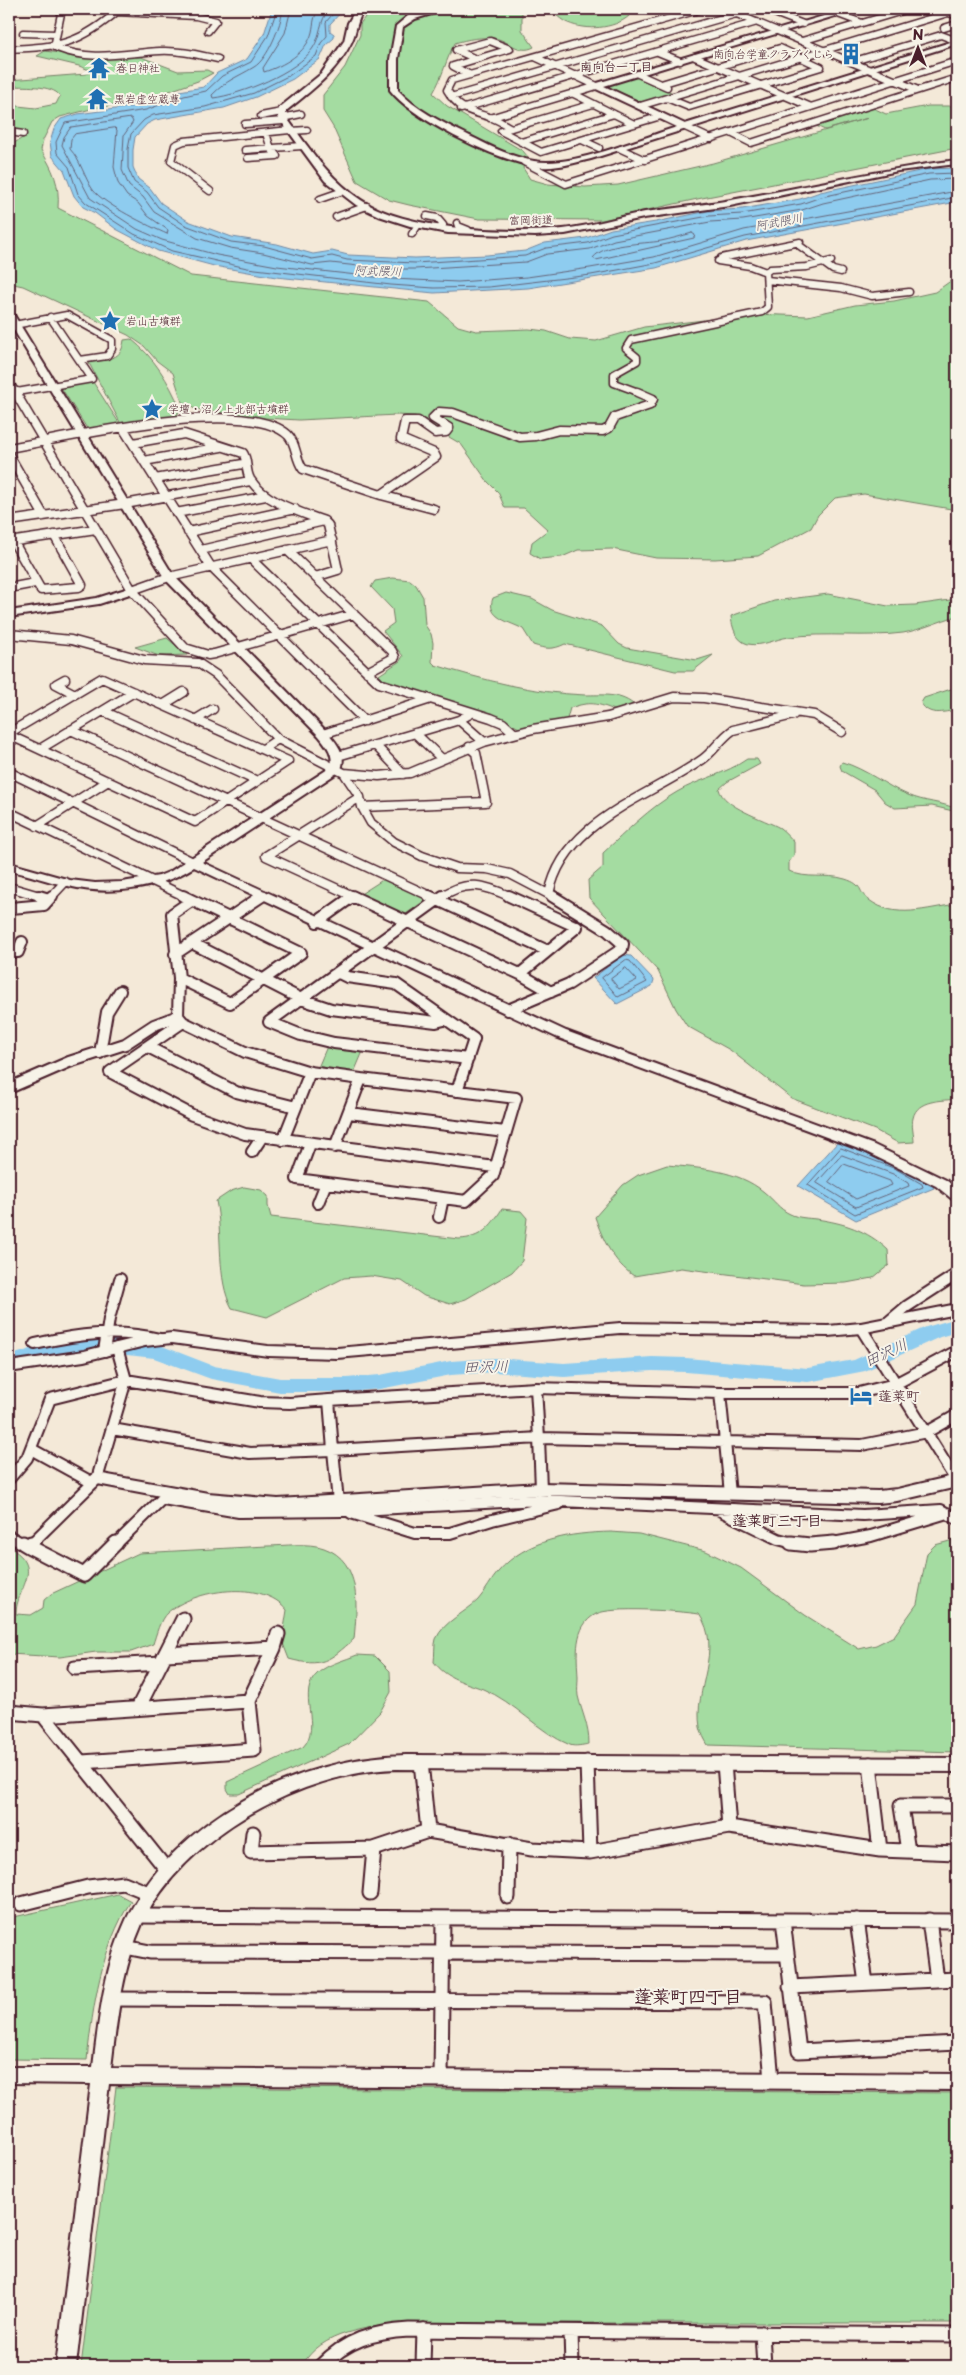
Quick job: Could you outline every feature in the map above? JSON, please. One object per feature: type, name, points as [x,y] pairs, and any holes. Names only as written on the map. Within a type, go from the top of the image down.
[{"type":"street","points":[[57,47],[56,34],[62,9]]},
{"type":"street","points":[[282,117],[294,98],[324,76],[348,41],[352,23],[360,9]]},
{"type":"street","points":[[444,9],[412,17],[400,26],[395,71],[392,77],[396,93],[421,113],[566,184],[957,61]]},
{"type":"street","points":[[511,128],[490,118],[471,114],[461,109],[447,90],[452,80],[702,9]]},
{"type":"street","points":[[725,9],[918,90]]},
{"type":"street","points":[[764,9],[803,24]]},
{"type":"street","points":[[781,15],[803,9]]},
{"type":"street","points":[[490,118],[854,9]]},
{"type":"street","points":[[802,41],[909,9]]},
{"type":"street","points":[[938,9],[957,16]]},
{"type":"street","points":[[9,54],[57,47],[83,38],[118,10],[196,16],[216,21],[208,31]]},
{"type":"street","points":[[640,106],[948,13]]},
{"type":"street","points":[[451,97],[736,14]]},
{"type":"street","points":[[838,14],[876,24]]},
{"type":"street","points":[[461,109],[757,22]]},
{"type":"street","points":[[944,28],[957,24]]},
{"type":"street","points":[[884,27],[891,30]]},
{"type":"street","points":[[628,30],[668,48]]},
{"type":"street","points":[[23,33],[56,34]]},
{"type":"street","points":[[851,62],[941,35],[957,42]]},
{"type":"street","points":[[470,75],[453,66],[510,49],[490,41],[456,50],[476,59]]},
{"type":"street","points":[[524,162],[546,164],[571,161],[957,42]]},
{"type":"street","points":[[9,48],[57,47],[76,54],[104,56],[132,56],[160,51],[181,52],[218,59]]},
{"type":"street","points":[[661,84],[780,48],[822,67],[689,108],[667,98]]},
{"type":"street","points":[[181,52],[188,49]]},
{"type":"street","points":[[196,54],[209,52]]},
{"type":"street","points":[[658,52],[680,61]]},
{"type":"street","points":[[496,54],[514,62]]},
{"type":"street","points":[[534,57],[711,139]]},
{"type":"street","points":[[695,57],[784,96],[823,109]]},
{"type":"street","points":[[638,74],[681,94]]},
{"type":"street","points":[[731,133],[751,143],[956,79]]},
{"type":"street","points":[[572,94],[634,124]]},
{"type":"street","points":[[593,104],[501,131],[541,152],[661,116]]},
{"type":"street","points":[[830,112],[837,116]]},
{"type":"street","points":[[245,124],[301,114]]},
{"type":"street","points":[[521,142],[614,114]]},
{"type":"street","points":[[261,116],[282,117]]},
{"type":"street","name":"富岡街道","points":[[282,117],[290,131],[328,179],[366,206],[382,214],[418,225],[468,230],[565,230],[644,215],[730,203],[898,169],[957,162]]},
{"type":"street","points":[[210,191],[171,161],[176,144],[184,141],[308,130]]},
{"type":"street","points":[[9,132],[22,134]]},
{"type":"street","points":[[248,158],[277,156],[271,149],[266,133]]},
{"type":"street","points":[[230,144],[234,141],[233,136]]},
{"type":"street","points":[[582,140],[599,148]]},
{"type":"street","points":[[245,150],[302,146]]},
{"type":"street","points":[[621,149],[645,160]]},
{"type":"street","points":[[320,199],[343,191]]},
{"type":"street","points":[[336,217],[366,206]]},
{"type":"street","points":[[427,216],[437,218],[443,225],[440,228]]},
{"type":"street","points":[[457,223],[458,226],[468,230]]},
{"type":"street","points":[[412,234],[418,225]]},
{"type":"street","points":[[766,272],[750,266],[717,261],[721,257],[800,244],[823,263],[841,272]]},
{"type":"street","points":[[766,272],[770,269],[831,261]]},
{"type":"street","points":[[796,267],[796,275],[804,285]]},
{"type":"street","points":[[381,495],[436,457],[434,453],[401,438],[405,422],[418,421],[435,434],[446,432],[449,428],[433,418],[439,412],[448,412],[482,422],[520,437],[536,436],[559,430],[603,432],[609,428],[614,417],[643,408],[650,404],[653,399],[646,394],[620,387],[614,383],[614,374],[637,360],[638,357],[626,348],[627,344],[638,338],[766,310],[768,307],[766,272]]},
{"type":"street","points":[[767,280],[842,288],[872,296],[909,292]]},
{"type":"street","points":[[80,360],[107,356],[112,349],[112,340],[67,315],[10,322],[84,435],[169,577],[338,751],[340,771],[360,797],[362,807],[371,823],[389,838],[422,856],[457,868],[487,869],[510,874],[550,894],[607,930],[623,944],[622,949],[586,974],[552,992],[508,1010]]},
{"type":"street","points":[[12,393],[92,379],[50,317]]},
{"type":"street","points":[[9,381],[12,393],[44,442],[132,590],[185,648],[208,655],[354,614]]},
{"type":"street","points":[[9,448],[178,419],[206,417],[265,424],[277,428],[289,436],[293,442],[295,460],[303,469],[381,495],[434,509]]},
{"type":"street","points":[[123,428],[211,567],[365,721]]},
{"type":"street","points":[[133,442],[184,434],[243,453],[245,455],[243,464],[250,481],[266,496],[324,522],[328,526],[338,570],[315,577]]},
{"type":"street","points":[[144,461],[223,446]]},
{"type":"street","points":[[9,455],[44,516]]},
{"type":"street","points":[[155,479],[243,464]]},
{"type":"street","points":[[9,521],[124,504],[250,481]]},
{"type":"street","points":[[176,513],[266,496]]},
{"type":"street","points":[[188,532],[295,509]]},
{"type":"street","points":[[201,550],[324,522]]},
{"type":"street","points":[[54,535],[82,585],[41,590],[11,542],[54,535],[96,529]]},
{"type":"street","points":[[9,614],[99,601],[169,577],[332,540]]},
{"type":"street","points":[[287,550],[392,651],[395,657],[367,672]]},
{"type":"street","points":[[250,558],[379,683],[503,723],[514,733]]},
{"type":"street","points":[[9,588],[35,583]]},
{"type":"street","points":[[9,634],[71,640],[144,660],[198,662],[216,675],[278,739],[340,771],[379,776],[403,774],[469,747],[514,733],[608,717],[674,696],[686,696],[814,714],[842,732]]},
{"type":"street","points":[[102,678],[288,761],[195,822],[9,734],[102,678]]},
{"type":"street","points":[[64,679],[56,684],[75,694]]},
{"type":"street","points":[[40,749],[134,692]]},
{"type":"street","points":[[163,705],[184,692]]},
{"type":"street","points":[[323,734],[428,700]]},
{"type":"street","points":[[195,720],[213,709]]},
{"type":"street","points":[[103,711],[257,780]]},
{"type":"street","points":[[550,894],[556,866],[579,837],[592,827],[704,758],[725,735],[733,730],[797,712]]},
{"type":"street","points":[[338,756],[459,720],[472,713]]},
{"type":"street","points":[[459,720],[484,742]]},
{"type":"street","points":[[71,730],[548,951]]},
{"type":"street","points":[[415,733],[442,759]]},
{"type":"street","points":[[263,749],[278,739]]},
{"type":"street","points":[[375,745],[403,774]]},
{"type":"street","points":[[362,807],[486,802],[476,753],[469,747]]},
{"type":"street","points":[[9,867],[64,882],[89,886],[119,886],[150,881],[175,874],[340,771]]},
{"type":"street","points":[[9,772],[317,922],[561,1034],[868,1148],[941,1183],[957,1196]]},
{"type":"street","points":[[37,826],[108,781]]},
{"type":"street","points":[[360,797],[266,856],[520,974],[552,992]]},
{"type":"street","points":[[11,815],[301,953],[230,1003],[179,978]]},
{"type":"street","points":[[11,908],[44,905],[64,882]]},
{"type":"street","points":[[468,1059],[334,1043],[300,1036],[269,1022],[454,888],[483,886],[577,927],[520,974]]},
{"type":"street","points":[[9,887],[49,899]]},
{"type":"street","points":[[175,954],[264,895]]},
{"type":"street","points":[[317,922],[352,897]]},
{"type":"street","points":[[180,1019],[179,978],[172,914],[191,901]]},
{"type":"street","points":[[9,952],[18,952],[22,942]]},
{"type":"street","points":[[192,943],[265,978],[301,998],[331,1009],[436,1022],[444,1020]]},
{"type":"street","points":[[339,973],[348,977],[396,984],[444,1020],[474,1039],[457,1091]]},
{"type":"street","points":[[100,1053],[110,1000],[120,991]]},
{"type":"street","points":[[180,1019],[148,1047],[110,1072],[174,1108],[236,1131],[310,1144],[496,1167]]},
{"type":"street","points":[[9,1088],[69,1062],[125,1044],[154,1026],[180,1019],[241,1053],[275,1064],[310,1072],[516,1098],[493,1176],[466,1201],[297,1179],[310,1144]]},
{"type":"street","points":[[148,1047],[236,1092],[296,1107]]},
{"type":"street","points":[[283,1140],[310,1072]]},
{"type":"street","points":[[335,1147],[361,1078]]},
{"type":"street","points":[[348,1113],[505,1132]]},
{"type":"street","points":[[252,1152],[262,1137]]},
{"type":"street","points":[[318,1204],[326,1183]]},
{"type":"street","points":[[440,1217],[443,1198]]},
{"type":"street","points":[[886,1323],[906,1307],[957,1274]]},
{"type":"street","points":[[28,1546],[95,1481],[126,1380],[111,1349],[107,1331],[120,1279]]},
{"type":"street","points":[[9,1367],[160,1339],[189,1339],[268,1351],[316,1354],[620,1328],[828,1331],[861,1328],[957,1309]]},
{"type":"street","points":[[340,1506],[541,1489],[878,1497],[897,1495],[957,1481],[861,1328]]},
{"type":"street","points":[[35,1344],[65,1336],[107,1331],[124,1331],[160,1339]]},
{"type":"street","points":[[9,1479],[31,1449],[50,1399],[126,1380],[260,1402],[536,1388],[859,1394],[895,1384],[957,1351]]},
{"type":"street","points":[[536,1388],[541,1489]]},
{"type":"street","points":[[720,1392],[730,1494]]},
{"type":"street","points":[[329,1400],[340,1506]]},
{"type":"street","points":[[112,1429],[250,1453],[539,1438],[862,1445],[927,1432],[957,1415]]},
{"type":"street","points":[[31,1449],[95,1481],[166,1496],[244,1503],[340,1506],[539,1500],[863,1515],[942,1510],[957,1519]]},
{"type":"street","points":[[9,1536],[84,1576],[166,1496]]},
{"type":"street","points":[[340,1506],[415,1533],[450,1533],[492,1520],[570,1502]]},
{"type":"street","points":[[715,1508],[792,1544],[808,1545],[841,1543],[947,1513]]},
{"type":"street","points":[[138,1708],[183,1618]]},
{"type":"street","points":[[82,1762],[254,1750],[249,1701],[274,1648],[278,1634]]},
{"type":"street","points":[[75,1668],[274,1648]]},
{"type":"street","points":[[9,1712],[43,1715],[249,1701]]},
{"type":"street","points":[[43,1715],[168,1870]]},
{"type":"street","points":[[421,1762],[428,1831]]},
{"type":"street","points":[[586,1762],[590,1852]]},
{"type":"street","points":[[66,2366],[111,1999],[124,1948],[138,1916],[168,1870],[191,1848],[248,1806],[323,1774],[365,1764],[586,1762],[957,1765]]},
{"type":"street","points":[[724,1763],[729,1827]]},
{"type":"street","points":[[870,1764],[880,1850]]},
{"type":"street","points":[[908,1851],[901,1806],[957,1806]]},
{"type":"street","points":[[253,1833],[251,1852],[374,1849],[428,1831],[532,1848],[590,1852],[729,1827],[880,1850],[957,1853]]},
{"type":"street","points":[[508,1897],[509,1844]]},
{"type":"street","points":[[370,1893],[374,1849]]},
{"type":"street","points":[[21,1904],[88,1887],[124,1883],[151,1894]]},
{"type":"street","points":[[138,1916],[957,1920]]},
{"type":"street","points":[[441,2077],[443,1918]]},
{"type":"street","points":[[783,1920],[799,2051],[957,2043]]},
{"type":"street","points":[[857,1920],[866,1983]]},
{"type":"street","points":[[929,1920],[937,1980]]},
{"type":"street","points":[[124,1948],[150,1952],[443,1951],[787,1954]]},
{"type":"street","points":[[790,1986],[957,1979]]},
{"type":"street","points":[[111,1999],[765,2002],[772,2080]]},
{"type":"street","points":[[9,2075],[103,2074],[957,2082]]},
{"type":"street","points":[[423,2366],[424,2330]]},
{"type":"street","points":[[320,2366],[341,2348],[369,2334],[424,2330],[957,2334]]},
{"type":"street","points":[[571,2332],[572,2366]]},
{"type":"street","points":[[762,2334],[764,2366]]},
{"type":"green space","points":[[377,9],[520,9],[522,11],[522,30],[534,47],[529,49],[518,48],[494,38],[465,40],[455,43],[433,93],[447,106],[523,151],[528,157],[523,168],[530,179],[548,184],[585,187],[618,185],[713,163],[868,118],[825,130],[814,125],[871,107],[886,114],[928,106],[957,106],[957,148],[702,198],[602,220],[479,219],[409,205],[389,200],[357,181],[333,127],[323,111],[323,95],[345,67],[360,35],[360,24],[367,14]]},
{"type":"green space","points":[[549,9],[623,9],[629,16],[616,24],[591,28],[575,26],[566,22]]},
{"type":"green space","points":[[45,51],[90,57],[141,57],[178,71],[207,70],[213,73],[198,81],[141,101],[95,108],[60,117],[52,122],[43,140],[41,150],[57,184],[58,208],[191,276],[429,302],[458,326],[476,331],[529,329],[546,331],[570,339],[596,341],[644,327],[755,314],[808,316],[855,305],[894,301],[935,292],[952,280],[957,265],[957,510],[864,494],[835,498],[818,515],[811,528],[758,556],[715,559],[656,558],[612,549],[578,550],[562,557],[540,559],[530,553],[532,542],[548,530],[524,508],[505,508],[498,492],[488,482],[461,444],[437,430],[427,420],[415,416],[397,415],[299,420],[264,418],[195,409],[182,402],[173,373],[157,361],[144,346],[128,335],[23,286],[9,283],[9,146],[26,136],[9,131],[9,105],[36,108],[56,104],[60,96],[56,92],[44,88],[9,86],[9,80],[86,74],[92,71],[37,56]]},
{"type":"green space","points":[[637,76],[675,94],[644,103],[606,86]]},
{"type":"green space","points":[[131,339],[154,362],[166,379],[180,408],[177,416],[122,426],[89,363],[116,356],[120,353],[124,340]]},
{"type":"green space","points":[[93,382],[121,426],[88,430],[62,389],[66,386]]},
{"type":"green space","points":[[393,578],[410,580],[416,585],[423,597],[425,625],[431,634],[433,643],[432,662],[435,665],[490,681],[528,689],[566,694],[610,695],[628,700],[633,704],[617,711],[599,705],[583,704],[570,708],[567,719],[521,729],[504,720],[386,682],[379,675],[400,661],[403,656],[383,631],[394,623],[392,609],[371,587],[375,581]]},
{"type":"green space","points":[[506,593],[532,599],[552,610],[602,626],[619,644],[627,648],[697,660],[713,655],[693,671],[675,671],[565,644],[553,648],[533,645],[523,629],[496,615],[493,610],[491,605],[493,598]]},
{"type":"green space","points":[[828,594],[888,606],[915,605],[957,599],[957,616],[903,633],[803,636],[753,645],[740,640],[734,629],[731,616],[774,601]]},
{"type":"green space","points":[[167,638],[187,655],[159,656],[135,647]]},
{"type":"green space","points":[[957,687],[957,710],[932,712],[921,703],[924,698]]},
{"type":"green space","points":[[747,759],[757,759],[760,764],[727,782],[719,789],[722,795],[736,807],[780,828],[794,842],[794,855],[789,862],[789,871],[809,876],[838,877],[851,881],[858,886],[869,900],[890,910],[923,910],[957,904],[957,1099],[931,1102],[919,1107],[912,1121],[914,1142],[898,1143],[875,1130],[791,1098],[730,1050],[687,1026],[676,1009],[658,971],[589,898],[588,880],[603,867],[603,853],[638,820],[677,792],[730,769]]},
{"type":"green space","points":[[842,762],[908,795],[957,809],[957,843],[952,836],[953,811],[932,806],[895,808],[885,802],[875,790],[842,771],[840,766]]},
{"type":"green space","points":[[384,879],[427,899],[403,916],[359,895]]},
{"type":"green space","points":[[328,1044],[364,1049],[353,1075],[317,1070]]},
{"type":"green space","points":[[667,1165],[718,1171],[743,1179],[768,1195],[783,1210],[790,1214],[855,1228],[872,1237],[888,1250],[889,1265],[873,1278],[846,1283],[804,1284],[681,1268],[634,1276],[620,1264],[610,1250],[595,1217],[623,1185],[638,1175]]},
{"type":"green space","points":[[244,1187],[261,1190],[268,1196],[271,1217],[459,1239],[480,1234],[502,1209],[521,1211],[527,1218],[522,1261],[512,1272],[466,1299],[450,1304],[424,1296],[402,1281],[371,1276],[344,1278],[267,1317],[232,1308],[227,1297],[222,1271],[216,1201],[231,1191]]},
{"type":"green space","points":[[611,1532],[639,1534],[706,1551],[741,1568],[805,1615],[859,1649],[876,1645],[894,1636],[917,1604],[927,1553],[935,1545],[957,1539],[957,1752],[708,1745],[701,1729],[699,1713],[709,1641],[706,1627],[699,1614],[616,1610],[596,1614],[589,1619],[583,1626],[580,1634],[577,1660],[578,1696],[587,1725],[589,1744],[579,1746],[572,1746],[547,1733],[506,1701],[483,1689],[450,1676],[434,1662],[435,1641],[444,1627],[478,1600],[495,1575],[509,1561],[522,1552],[550,1540],[580,1534]]},
{"type":"green space","points":[[267,1546],[318,1546],[336,1554],[345,1563],[351,1574],[354,1587],[356,1614],[354,1639],[338,1653],[324,1661],[310,1663],[289,1659],[282,1641],[287,1610],[276,1600],[262,1594],[246,1591],[228,1591],[211,1593],[179,1605],[162,1619],[153,1644],[131,1652],[96,1652],[60,1657],[9,1654],[9,1547],[20,1555],[26,1563],[27,1571],[17,1604],[16,1614],[31,1615],[43,1608],[44,1600],[51,1594],[139,1553]]},
{"type":"green space","points":[[357,1655],[375,1656],[390,1671],[391,1692],[380,1712],[349,1744],[239,1794],[230,1794],[227,1789],[227,1782],[303,1747],[311,1729],[308,1700],[312,1681],[318,1673],[327,1667]]},
{"type":"green space","points":[[118,1894],[131,1901],[112,1938],[105,1957],[92,2019],[87,2060],[9,2059],[9,1918]]},
{"type":"green space","points":[[116,2087],[957,2093],[957,2323],[404,2323],[376,2326],[333,2338],[310,2354],[302,2366],[81,2366]]},
{"type":"water","name":"阿武隈川","points":[[272,9],[344,9],[330,24],[330,31],[334,34],[334,38],[326,45],[320,59],[293,79],[256,97],[224,108],[155,120],[147,124],[135,137],[133,167],[138,179],[150,188],[161,203],[188,221],[232,237],[277,244],[313,254],[332,251],[348,255],[415,258],[487,255],[525,251],[545,243],[586,238],[611,229],[708,211],[742,209],[800,199],[820,192],[929,169],[957,168],[957,202],[746,241],[656,268],[528,288],[434,293],[276,277],[214,266],[158,251],[116,229],[95,213],[83,207],[74,196],[64,170],[52,156],[50,142],[54,129],[61,119],[78,114],[145,105],[176,96],[179,91],[204,87],[217,73],[247,59],[264,34]]},
{"type":"water","points":[[623,955],[631,956],[654,980],[652,986],[617,1004],[593,978]]},
{"type":"water","points":[[838,1142],[906,1168],[929,1181],[934,1188],[856,1220],[798,1186]]},
{"type":"waterway","name":"田沢川","points":[[14,1362],[65,1345],[83,1343],[157,1351],[211,1372],[280,1385],[347,1385],[380,1382],[451,1368],[494,1365],[564,1370],[652,1364],[686,1365],[808,1375],[858,1366],[933,1332],[957,1325]]},
{"type":"place","name":"南向台学童クラブくじら","points":[[851,54]]},
{"type":"place","name":"春日神社","points":[[99,68]]},
{"type":"place","name":"黒岩虚空蔵尊","points":[[97,99]]},
{"type":"place","name":"岩山古墳群","points":[[110,321]]},
{"type":"place","name":"学壇・沼ノ上北部古墳群","points":[[152,409]]},
{"type":"place","name":"蓬莱町","points":[[861,1396]]},
{"type":"district","name":"南向台一丁目","points":[[616,67]]},
{"type":"district","name":"蓬莱町三丁目","points":[[777,1521]]},
{"type":"district","name":"蓬莱町四丁目","points":[[688,1997]]}]
